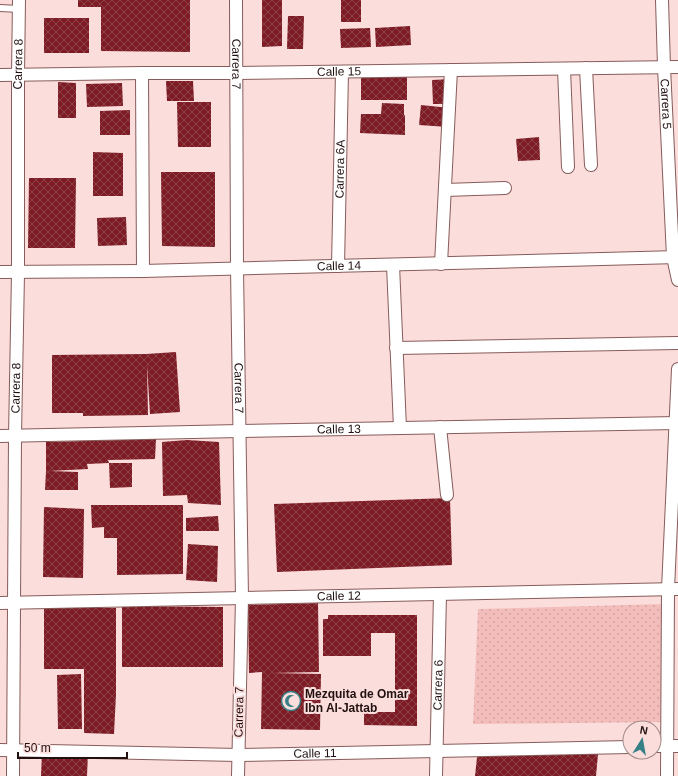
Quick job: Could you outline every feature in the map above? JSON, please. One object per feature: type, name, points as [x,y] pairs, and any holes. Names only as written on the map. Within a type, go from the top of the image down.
[{"type":"street","name":"Carrera 7","points":[[236,0],[237,269],[242,598],[238,776]]},
{"type":"street","name":"Carrera 5","points":[[662,0],[664,67],[678,280]]},
{"type":"street","name":"Carrera 8","points":[[13,776],[19,4]]},
{"type":"street","name":"Calle 15","points":[[0,74],[342,72],[678,67]]},
{"type":"street","points":[[564,68],[568,167]]},
{"type":"street","points":[[586,68],[591,165]]},
{"type":"street","points":[[442,264],[452,70]]},
{"type":"street","name":"Carrera 6A","points":[[338,266],[342,72]]},
{"type":"street","points":[[142,73],[143,271]]},
{"type":"street","points":[[445,190],[505,188]]},
{"type":"street","name":"Calle 14","points":[[0,272],[237,269],[676,257]]},
{"type":"street","points":[[393,265],[400,428]]},
{"type":"street","points":[[396,348],[678,343]]},
{"type":"street","points":[[667,776],[673,746],[673,589],[678,369]]},
{"type":"street","name":"Calle 13","points":[[0,436],[677,423]]},
{"type":"street","points":[[440,427],[446,495]]},
{"type":"street","name":"Calle 12","points":[[0,603],[673,589]]},
{"type":"street","name":"Carrera 6","points":[[436,776],[440,594]]},
{"type":"street","points":[[662,746],[673,746]]},
{"type":"street","name":"Calle 11","points":[[0,750],[238,755],[622,747]]},
{"type":"lane","points":[[0,8],[19,4]]},
{"type":"shaded area","points":[[665,604],[667,722],[662,722],[662,720],[622,720],[622,722],[473,724],[478,609]]},
{"type":"building","points":[[78,0],[190,0],[190,52],[101,51],[101,7],[78,7]]},
{"type":"building","points":[[262,0],[282,0],[282,46],[262,47]]},
{"type":"building","points":[[341,0],[361,0],[361,22],[341,22]]},
{"type":"building","points":[[288,16],[304,16],[303,49],[287,49]]},
{"type":"building","points":[[44,18],[89,18],[89,53],[44,53]]},
{"type":"building","points":[[410,26],[411,45],[376,47],[375,28]]},
{"type":"building","points":[[370,28],[371,47],[341,48],[340,29]]},
{"type":"building","points":[[361,77],[407,77],[407,100],[361,100]]},
{"type":"building","points":[[451,79],[452,104],[433,104],[432,80]]},
{"type":"building","points":[[166,81],[193,81],[194,101],[167,101]]},
{"type":"building","points":[[58,82],[76,83],[76,118],[58,118]]},
{"type":"building","points":[[122,83],[123,106],[87,107],[86,84]]},
{"type":"building","points":[[177,102],[211,102],[211,147],[178,147]]},
{"type":"building","points":[[382,103],[404,104],[405,135],[360,133],[361,114],[381,114]]},
{"type":"building","points":[[421,105],[450,108],[448,127],[419,125]]},
{"type":"building","points":[[130,110],[130,135],[100,135],[100,111]]},
{"type":"building","points":[[539,137],[540,160],[518,161],[516,139]]},
{"type":"building","points":[[93,152],[123,153],[123,196],[93,196]]},
{"type":"building","points":[[161,172],[215,172],[215,247],[162,246]]},
{"type":"building","points":[[29,178],[76,178],[75,248],[28,248]]},
{"type":"building","points":[[126,217],[127,245],[98,246],[97,218]]},
{"type":"building","points":[[176,352],[180,412],[150,414],[147,364],[148,415],[83,416],[83,413],[52,413],[52,355],[146,354]]},
{"type":"building","points":[[156,439],[155,459],[108,460],[109,463],[87,464],[88,469],[50,471],[78,472],[78,490],[45,490],[46,442]]},
{"type":"building","points":[[187,440],[219,442],[221,505],[188,503],[187,495],[163,496],[162,442]]},
{"type":"building","points":[[109,463],[132,463],[132,487],[110,488]]},
{"type":"building","points":[[450,498],[452,565],[277,572],[274,504]]},
{"type":"building","points":[[91,505],[183,505],[183,574],[117,575],[117,538],[104,538],[104,527],[92,528]]},
{"type":"building","points":[[44,507],[84,509],[83,578],[43,577]]},
{"type":"building","points":[[218,516],[219,531],[186,531],[186,518]]},
{"type":"building","points":[[188,544],[218,546],[217,582],[186,580]]},
{"type":"building","points":[[318,603],[319,672],[272,673],[321,674],[320,730],[261,729],[262,672],[249,673],[248,605]]},
{"type":"building","points":[[122,606],[223,607],[223,667],[122,667]]},
{"type":"building","points":[[44,608],[116,608],[116,694],[114,734],[84,733],[84,669],[44,669]]},
{"type":"building","points":[[328,615],[417,615],[417,726],[364,725],[364,712],[395,712],[395,633],[371,633],[371,656],[323,656],[323,619],[328,619]]},
{"type":"building","points":[[81,674],[82,729],[58,729],[57,675]]},
{"type":"building","points":[[478,748],[598,754],[596,776],[475,776]]},
{"type":"building","points":[[42,752],[88,753],[87,776],[41,776]]},
{"type":"place","name":"Mezquita de Omar Ibn Al-Jattab","points":[[291,701]]}]
